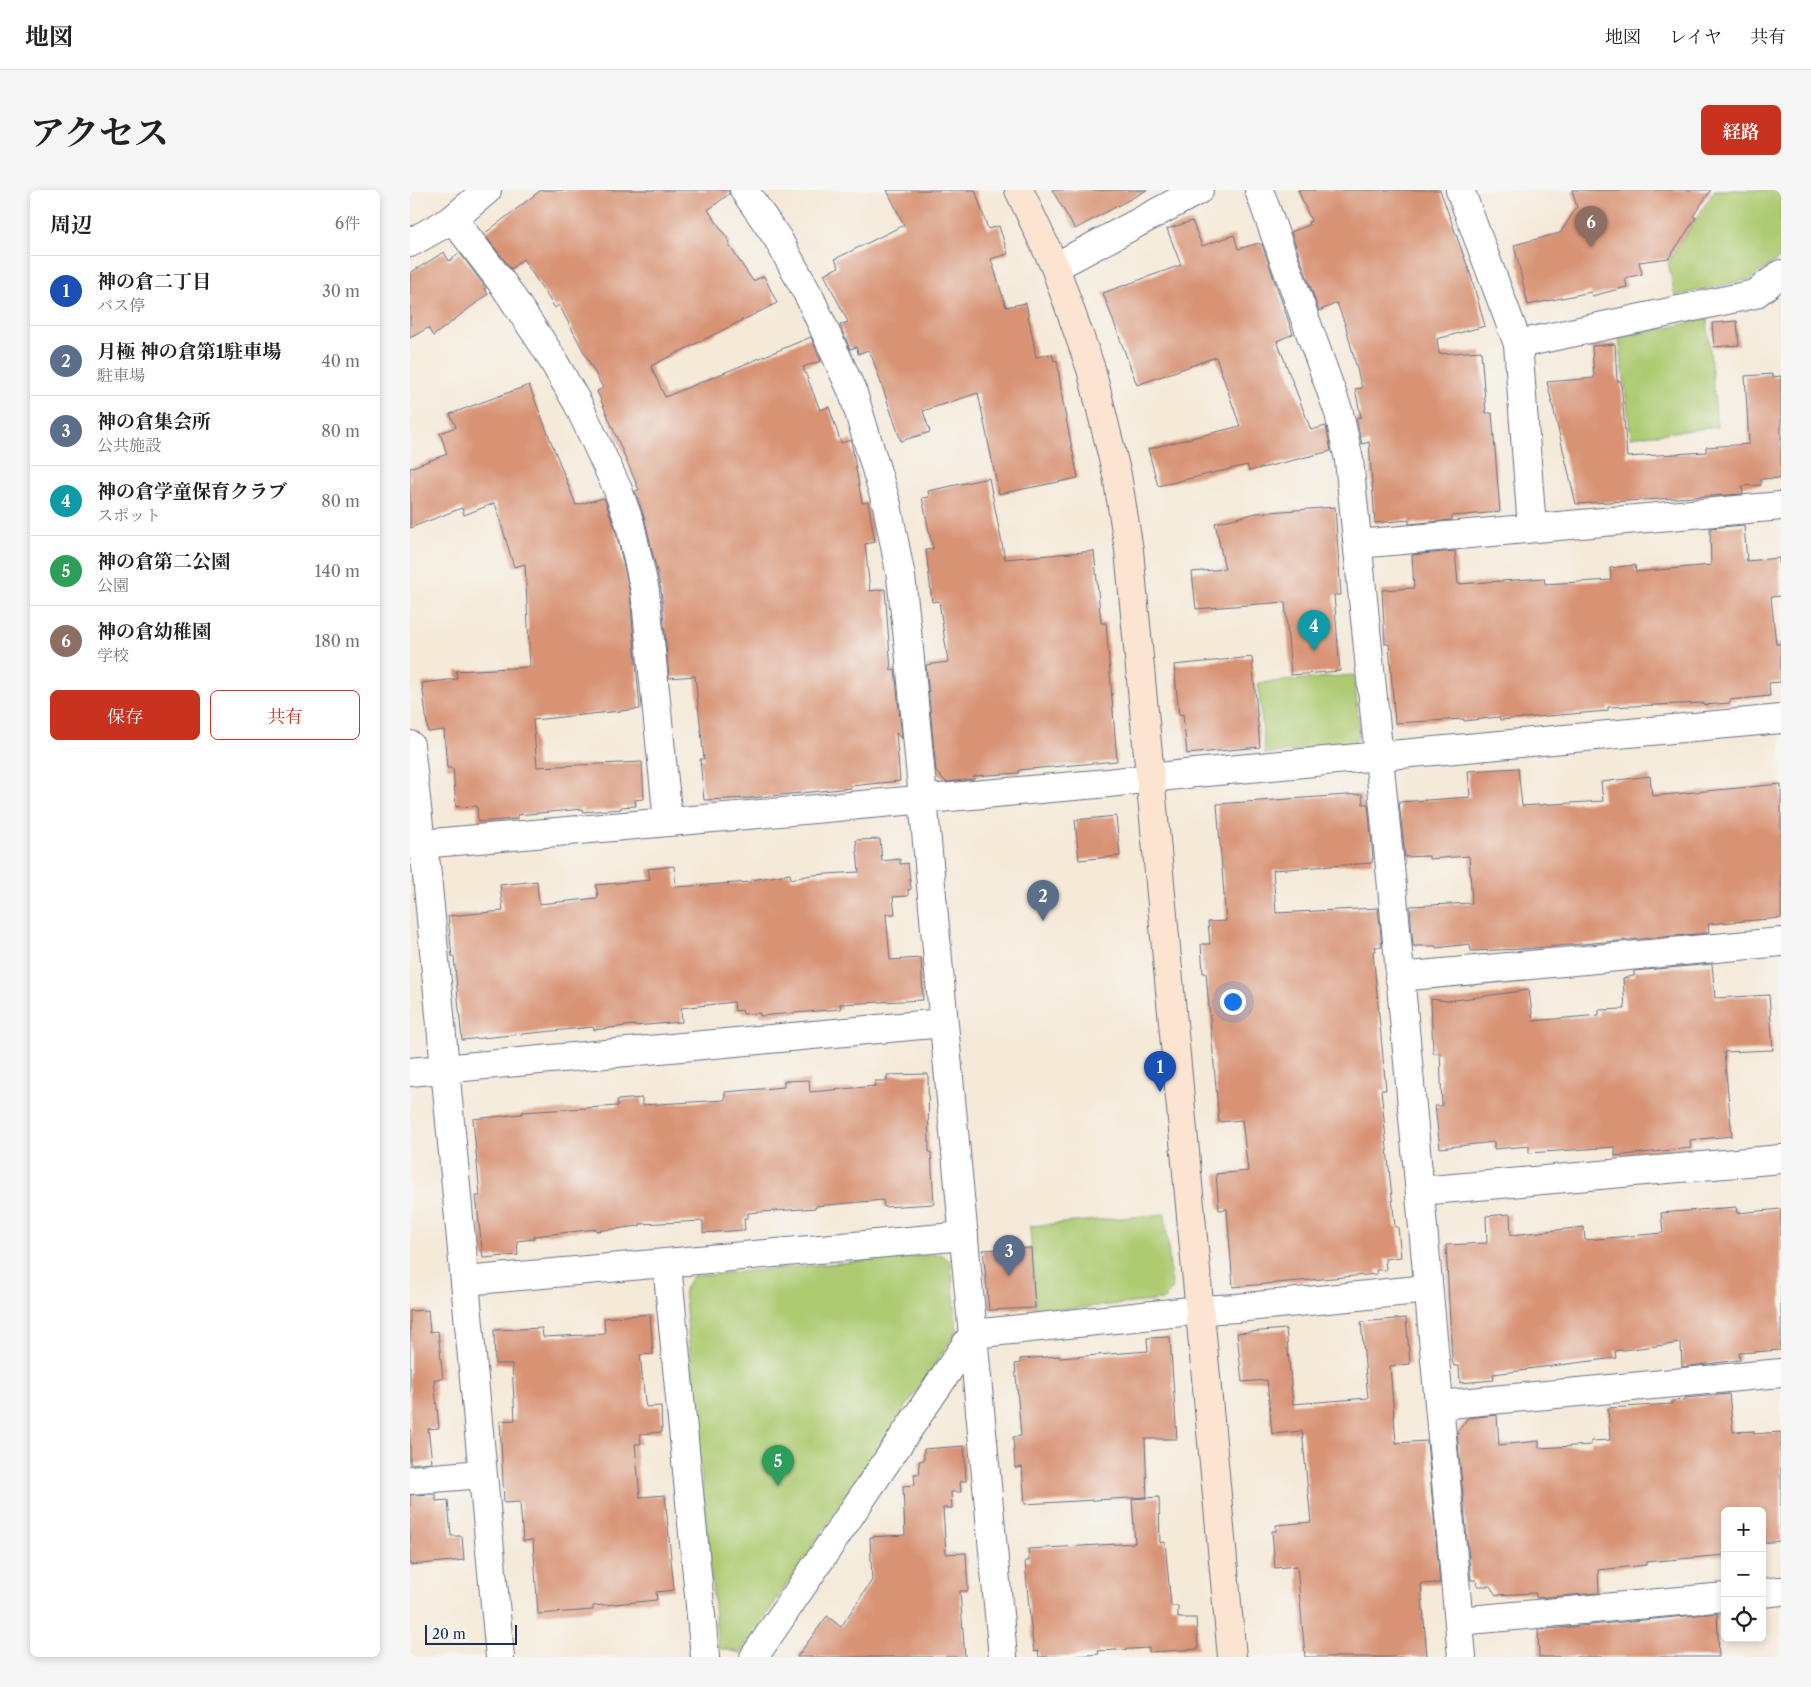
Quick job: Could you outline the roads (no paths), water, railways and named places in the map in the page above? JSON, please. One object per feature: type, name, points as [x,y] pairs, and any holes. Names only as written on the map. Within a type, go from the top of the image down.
[{"type":"street","points":[[410,243],[453,219],[486,190]]},
{"type":"street","points":[[744,190],[778,240],[810,298],[853,393],[887,505],[901,577],[1003,1657]]},
{"type":"street","points":[[1019,190],[1055,267],[1091,369],[1117,475],[1129,550],[1232,1657]]},
{"type":"street","points":[[1055,267],[1199,190]]},
{"type":"street","points":[[1259,190],[1339,413],[1349,460],[1393,898],[1462,1657]]},
{"type":"street","points":[[1460,190],[1518,344],[1532,528]]},
{"type":"street","points":[[453,219],[502,284],[547,350],[578,404],[618,490],[630,524],[645,591],[668,821]]},
{"type":"street","points":[[1518,344],[1755,294],[1781,274]]},
{"type":"street","points":[[1358,544],[1781,506]]},
{"type":"street","points":[[416,844],[1150,779],[1781,719]]},
{"type":"street","points":[[410,745],[416,844],[426,865],[500,1657]]},
{"type":"street","points":[[1399,977],[1781,942]]},
{"type":"street","points":[[410,1072],[943,1022]]},
{"type":"street","points":[[1420,1191],[1781,1159]]},
{"type":"street","points":[[464,1281],[964,1236]]},
{"type":"street","points":[[667,1264],[705,1657]]},
{"type":"street","points":[[754,1657],[973,1334],[1200,1310],[1428,1289]]},
{"type":"street","points":[[1439,1405],[1781,1373]]},
{"type":"street","points":[[410,1480],[482,1474]]},
{"type":"street","points":[[1766,1593],[1781,1591]]},
{"type":"street","points":[[1459,1621],[1721,1597]]},
{"type":"place","name":"神の倉幼稚園","points":[[1591,247]]},
{"type":"place","name":"神の倉学童保育クラブ","points":[[1314,651]]},
{"type":"place","name":"月極 神の倉第1駐車場","points":[[1043,921]]},
{"type":"place","name":"神の倉二丁目","points":[[1160,1092]]},
{"type":"place","name":"神の倉集会所","points":[[1009,1276]]},
{"type":"place","name":"神の倉第二公園","points":[[778,1486]]}]
